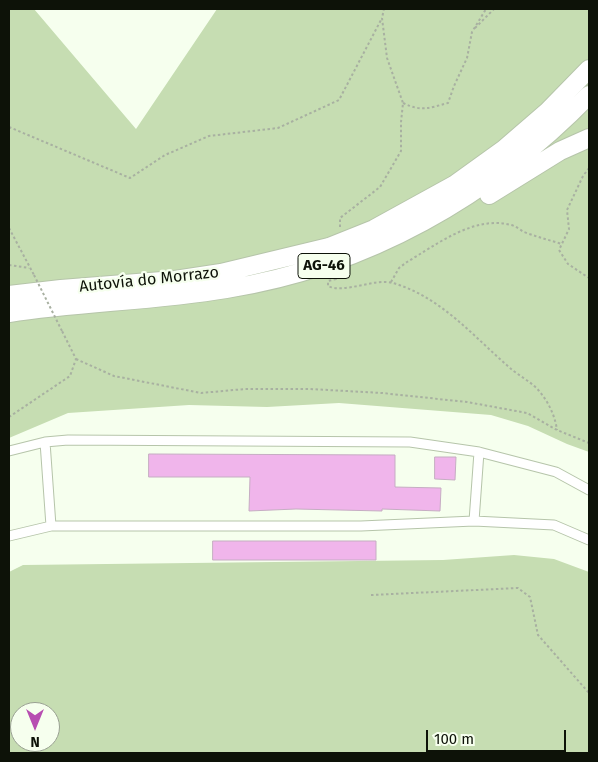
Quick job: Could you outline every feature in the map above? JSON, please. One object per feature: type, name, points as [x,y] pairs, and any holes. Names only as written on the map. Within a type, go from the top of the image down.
[{"type":"highway","name":"Autovía do Morrazo","points":[[9,295],[221,273],[329,247],[374,229],[454,185],[504,150],[548,111],[589,68]]},
{"type":"highway","name":"Autovía do Morrazo","points":[[9,313],[182,296],[228,289],[340,266],[427,221],[471,194],[530,151],[589,95]]},
{"type":"highway","points":[[340,266],[406,241],[467,209],[560,151],[589,138]]},
{"type":"street","points":[[9,451],[45,442],[78,440],[410,442],[479,452],[556,472],[589,490]]},
{"type":"street","points":[[45,442],[51,526]]},
{"type":"street","points":[[474,521],[479,452]]},
{"type":"street","points":[[9,536],[51,526],[352,526],[474,521],[554,525],[589,540]]},
{"type":"path","points":[[9,127],[130,178],[166,155],[209,136],[278,128],[339,100],[382,18],[384,9]]},
{"type":"path","points":[[403,103],[416,109],[448,103],[468,58],[472,32],[486,9]]},
{"type":"path","points":[[472,32],[494,9]]},
{"type":"path","points":[[340,227],[340,218],[380,187],[401,151],[403,103],[386,58],[382,18]]},
{"type":"path","points":[[589,168],[566,210],[569,229],[559,250],[568,264],[589,278]]},
{"type":"path","points":[[391,282],[399,268],[407,262],[473,226],[497,223],[512,225],[523,232],[562,244]]},
{"type":"path","points":[[9,228],[76,359],[114,376],[201,393],[245,389],[310,389],[467,402],[526,413],[557,430],[589,443]]},
{"type":"path","points":[[9,266],[29,268]]},
{"type":"path","points":[[340,266],[336,279],[328,281],[328,286],[338,288],[366,283],[391,282],[424,295],[458,320],[512,370],[539,391],[556,418],[557,430]]},
{"type":"path","points":[[9,417],[70,376],[76,359]]},
{"type":"path","points":[[371,595],[518,588],[530,597],[538,635],[589,693]]},
{"type":"green space","points":[[9,9],[34,9],[136,129],[217,9],[589,9],[589,452],[528,426],[491,415],[339,403],[267,407],[189,405],[68,413],[9,438]]},
{"type":"green space","points":[[514,555],[554,559],[589,572],[589,753],[9,753],[9,572],[23,565],[443,560]]},
{"type":"building","points":[[149,454],[395,455],[395,487],[441,488],[440,511],[296,509],[249,511],[250,477],[149,477]]},
{"type":"building","points":[[435,457],[456,457],[455,480],[435,479]]},
{"type":"building","points":[[213,541],[376,541],[376,560],[213,560]]}]
